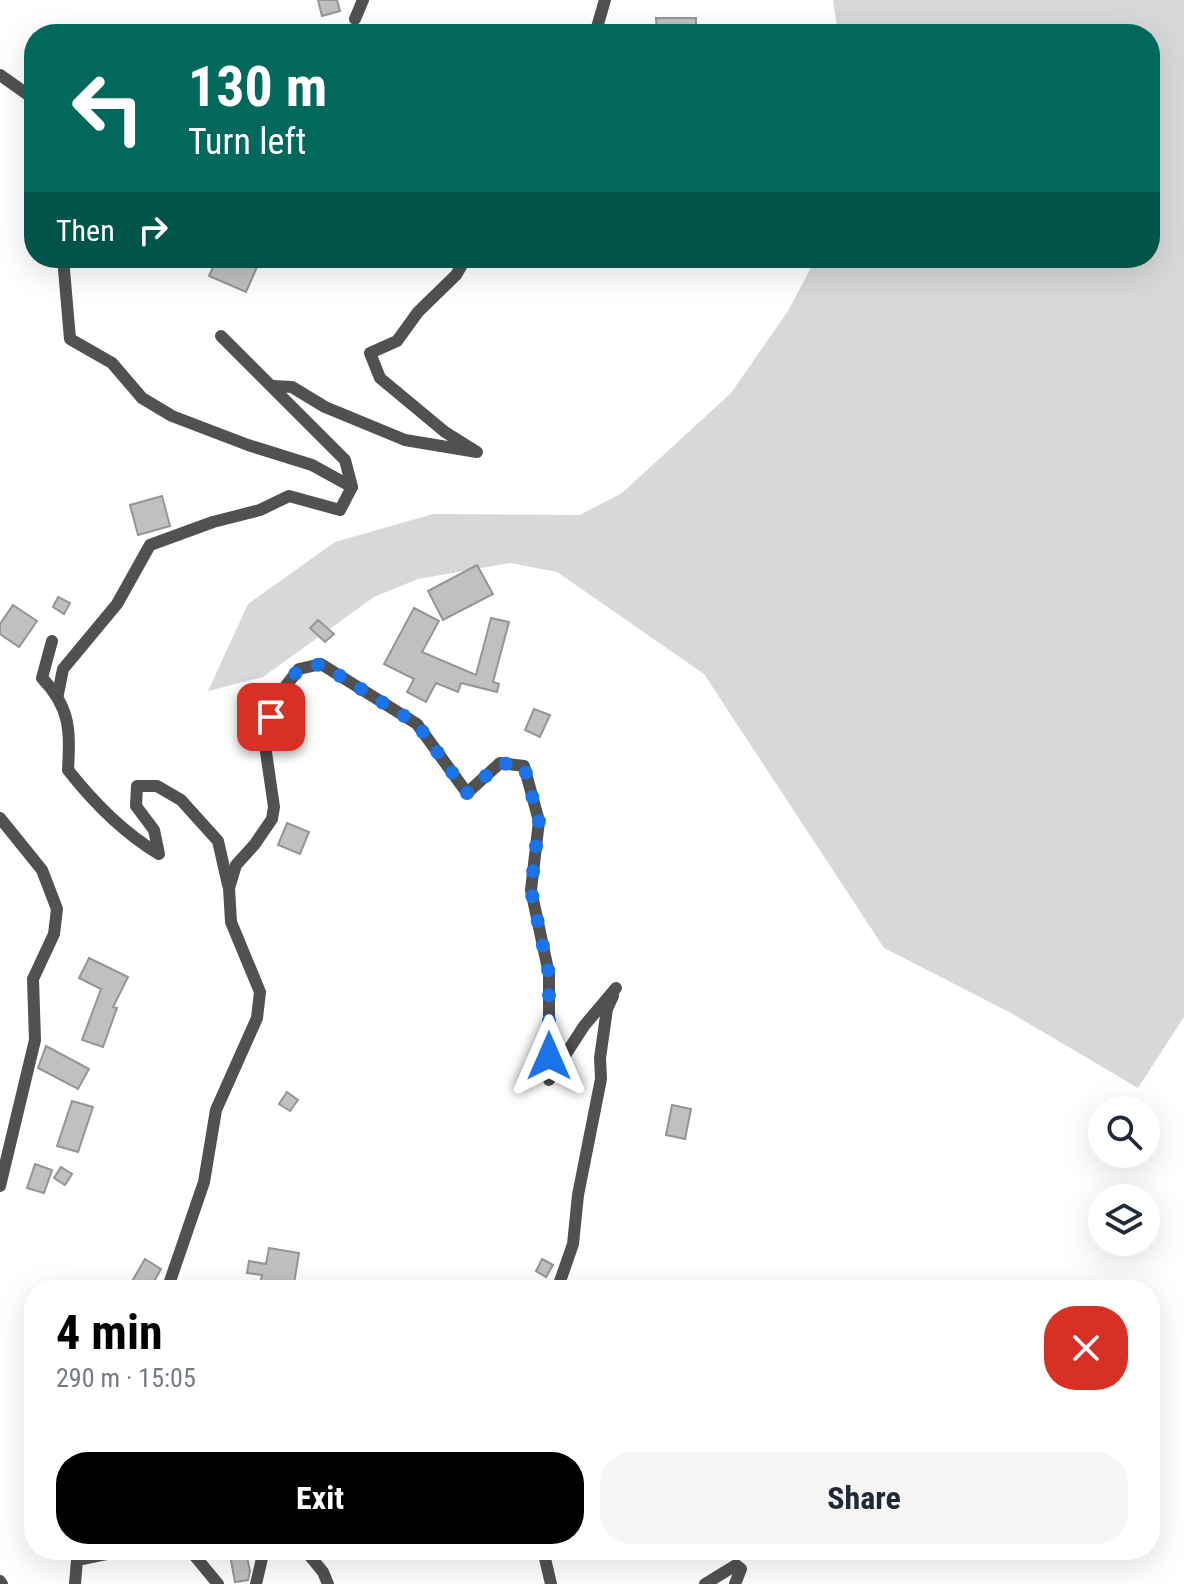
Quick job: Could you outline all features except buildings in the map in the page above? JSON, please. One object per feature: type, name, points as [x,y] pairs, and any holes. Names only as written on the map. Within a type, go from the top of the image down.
[{"type":"street","points":[[355,19],[363,0]]},
{"type":"street","points":[[598,24],[605,0]]},
{"type":"street","points":[[0,75],[24,92]]},
{"type":"street","points":[[64,268],[70,339],[112,363],[142,398],[172,416],[312,465],[352,487]]},
{"type":"street","points":[[273,386],[292,387],[325,407],[405,440],[477,452],[445,432],[380,378],[370,353],[397,341],[418,312],[460,268]]},
{"type":"street","points":[[58,694],[63,669],[117,604],[150,545],[213,522],[260,510],[289,496],[340,510],[352,487],[345,460],[221,336]]},
{"type":"street","points":[[52,641],[42,678],[58,694],[70,728],[68,770],[94,803],[137,841],[159,854],[154,830],[136,806],[137,786],[157,786],[181,800],[218,841],[229,888],[231,922],[260,992],[257,1018],[216,1110],[204,1182],[170,1280]]},
{"type":"street","points":[[229,888],[236,865],[272,819],[274,807],[266,752],[271,717],[281,692],[299,669],[321,664],[417,724],[467,793],[500,763],[524,766],[539,821],[531,890],[549,974],[549,1080],[584,1026],[616,988],[607,1009],[600,1058],[601,1079],[578,1195],[573,1244],[560,1280]]},
{"type":"street","points":[[0,818],[42,870],[57,909],[54,934],[33,979],[35,1040],[0,1186]]},
{"type":"street","points":[[75,1584],[77,1560]]},
{"type":"street","points":[[198,1560],[218,1584]]},
{"type":"street","points":[[256,1584],[262,1560]]},
{"type":"street","points":[[313,1560],[328,1584]]},
{"type":"street","points":[[545,1560],[551,1584]]},
{"type":"street","points":[[705,1584],[736,1565],[741,1569],[735,1584]]},
{"type":"shaded area","points":[[833,0],[1184,0],[1184,1017],[1138,1088],[1009,1012],[884,948],[704,674],[557,572],[510,563],[418,579],[374,597],[263,677],[208,691],[248,604],[335,542],[433,514],[580,515],[622,493],[731,393],[788,311],[811,268],[1160,268],[1160,24],[837,24]]},
{"type":"route","points":[[271,717],[281,692],[299,669],[321,664],[417,724],[467,793],[500,763],[524,766],[539,821],[531,890],[549,974],[549,1056]]}]
